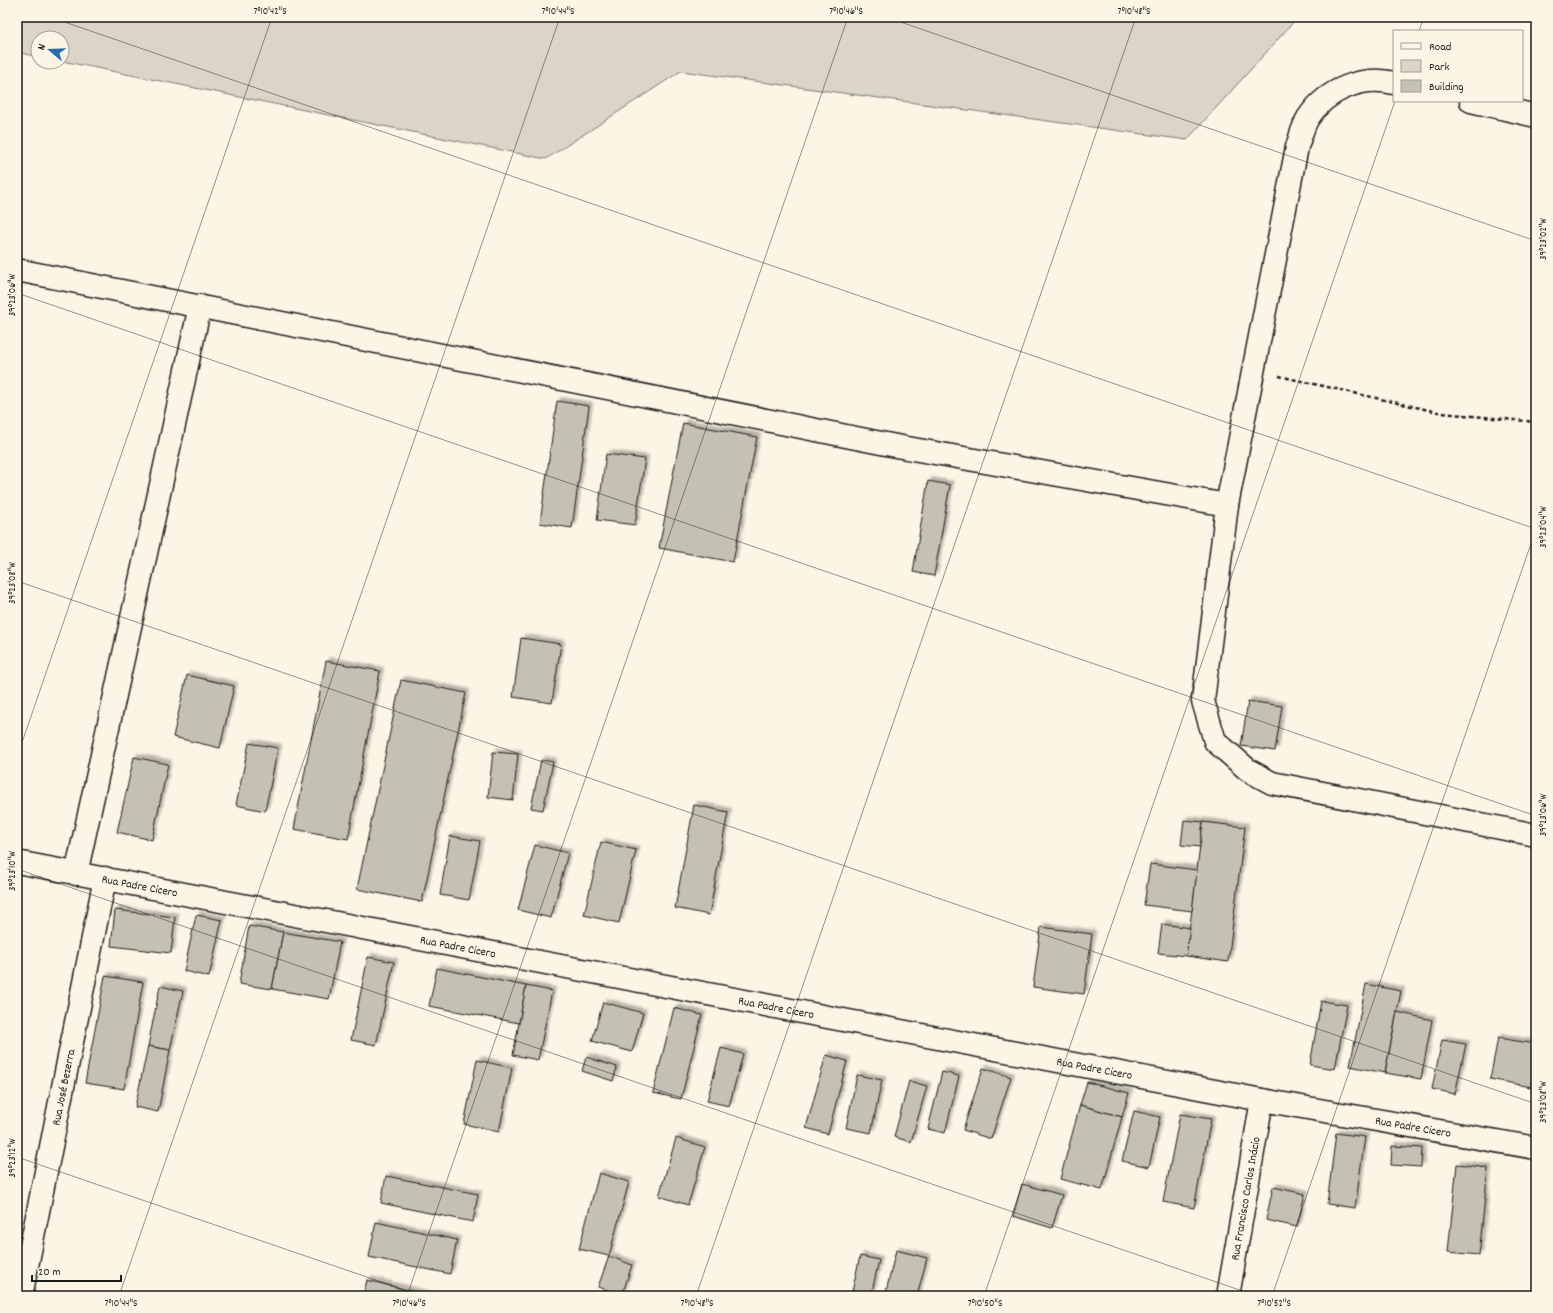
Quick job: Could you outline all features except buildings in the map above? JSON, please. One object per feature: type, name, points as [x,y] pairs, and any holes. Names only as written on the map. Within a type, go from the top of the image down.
[{"type":"street","points":[[1393,83],[1383,80],[1355,83],[1326,97],[1308,118],[1297,147],[1227,506],[1203,701],[1215,741],[1248,770],[1272,783],[1536,835]]},
{"type":"street","points":[[1475,102],[1536,116]]},
{"type":"street","points":[[17,270],[888,444],[1227,506]]},
{"type":"street","points":[[76,874],[200,306]]},
{"type":"street","name":"Rua Padre Cicero","points":[[17,862],[1262,1100],[1536,1148]]},
{"type":"street","name":"Rua José Bezerra","points":[[21,1296],[105,878]]},
{"type":"street","name":"Rua Francisco Carlos Inácio","points":[[1228,1296],[1262,1100]]},
{"type":"path","points":[[1253,370],[1442,413],[1536,422]]},
{"type":"green space","points":[[17,17],[1298,17],[1187,140],[681,71],[546,159],[70,63],[70,30],[30,30],[30,55],[17,52]]}]
